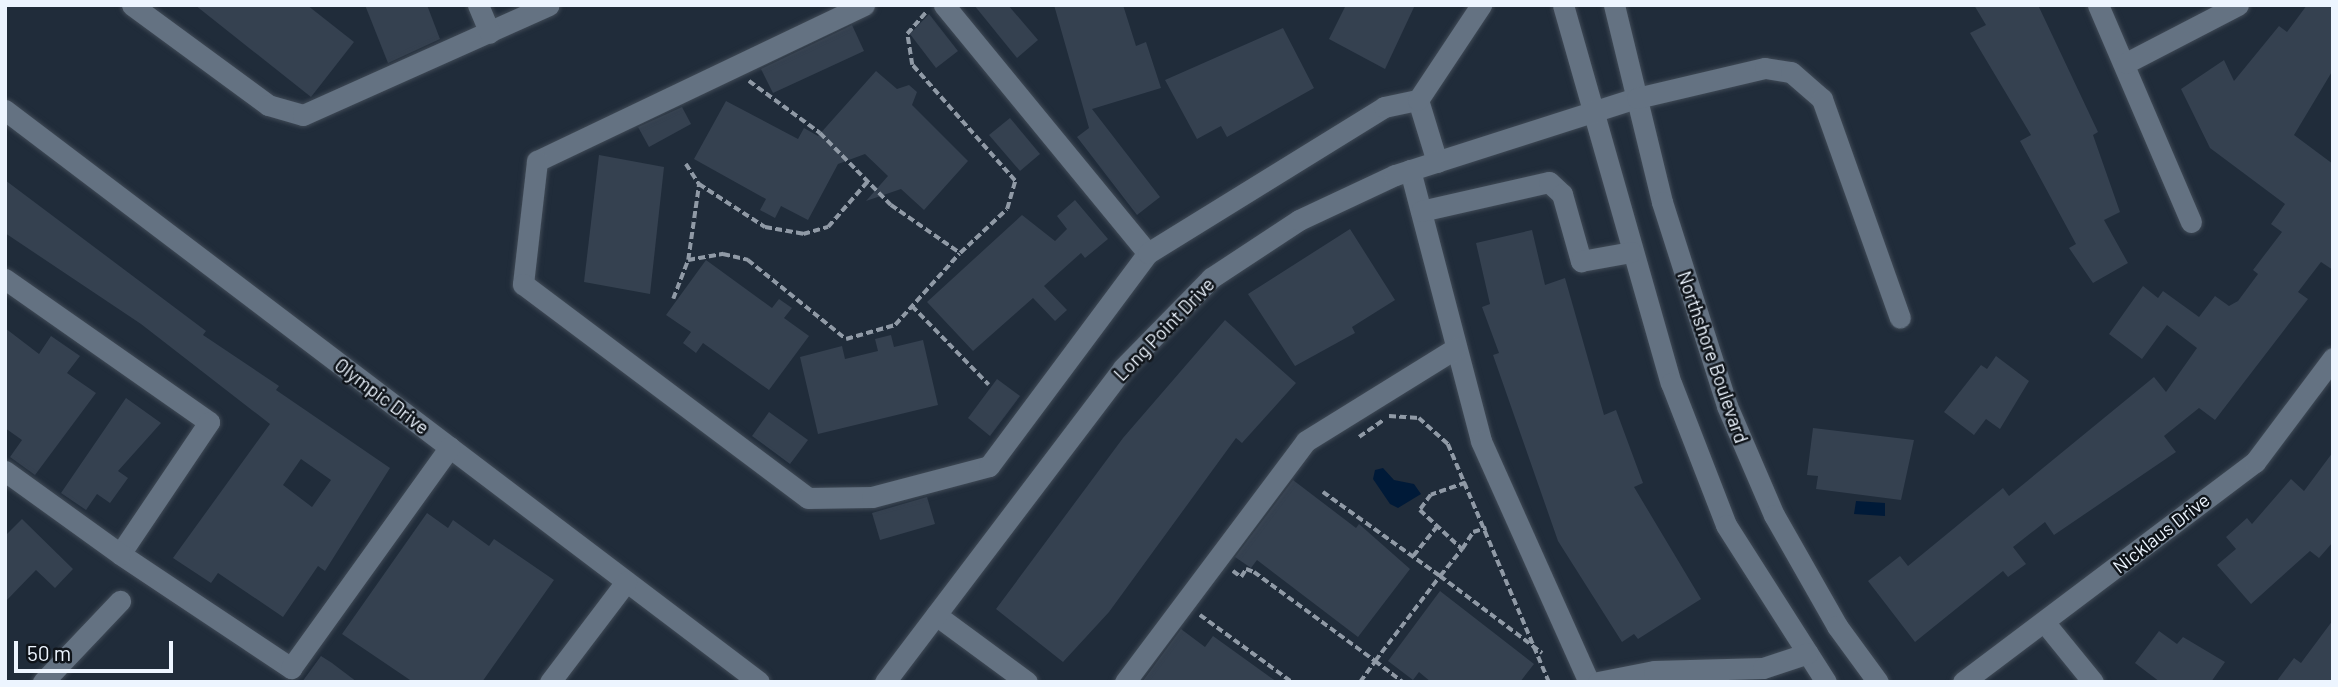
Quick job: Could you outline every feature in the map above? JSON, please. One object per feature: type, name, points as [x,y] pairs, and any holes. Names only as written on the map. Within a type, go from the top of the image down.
[{"type":"street","points":[[132,5],[286,114],[320,111],[549,5]]},
{"type":"street","points":[[478,5],[490,33]]},
{"type":"street","points":[[864,5],[734,69],[537,160],[523,284],[808,498],[872,497],[989,466],[1148,253],[1384,107],[1418,100],[1481,5]]},
{"type":"street","points":[[944,5],[1148,253]]},
{"type":"street","points":[[1563,5],[1589,113],[1671,383],[1726,525],[1826,682]]},
{"type":"street","name":"Northshore Boulevard","points":[[1614,5],[1662,202],[1727,406],[1774,516],[1837,626],[1878,682]]},
{"type":"street","points":[[2098,5],[2126,63],[2191,222]]},
{"type":"street","points":[[2126,63],[2238,5]]},
{"type":"street","name":"Long Point Drive","points":[[885,682],[1123,368],[1211,278],[1299,220],[1410,170],[1637,99],[1765,68],[1805,79],[1822,99],[1900,318]]},
{"type":"street","points":[[1418,100],[1437,162]]},
{"type":"street","name":"Olympic Drive","points":[[5,110],[760,682]]},
{"type":"street","points":[[1410,170],[1481,441],[1589,682]]},
{"type":"street","points":[[1421,211],[1549,182],[1562,194],[1581,261],[1631,252]]},
{"type":"street","points":[[5,279],[209,422],[120,554]]},
{"type":"street","points":[[1125,682],[1306,441],[1457,348]]},
{"type":"street","name":"Nicklaus Drive","points":[[1963,682],[2045,623],[2255,462],[2333,358]]},
{"type":"street","points":[[5,471],[120,554],[291,668],[450,447]]},
{"type":"street","points":[[550,682],[626,582]]},
{"type":"street","points":[[43,682],[120,601]]},
{"type":"street","points":[[936,615],[1027,682]]},
{"type":"street","points":[[2045,623],[2093,682]]},
{"type":"street","points":[[1598,682],[1654,671],[1763,668],[1808,653]]},
{"type":"path","points":[[688,260],[723,254],[748,260],[846,338],[894,325],[960,253],[1007,209],[1015,181],[912,65],[907,34],[936,5]]},
{"type":"path","points":[[734,69],[821,133],[868,181],[960,253]]},
{"type":"path","points":[[686,164],[699,184],[765,227],[803,234],[828,227],[868,181]]},
{"type":"path","points":[[673,299],[688,260],[699,184]]},
{"type":"path","points":[[912,306],[989,385]]},
{"type":"path","points":[[1359,437],[1390,415],[1419,418],[1448,444],[1542,653],[1549,682]]},
{"type":"path","points":[[1462,549],[1420,510],[1423,504],[1466,483]]},
{"type":"path","points":[[1323,492],[1542,653]]},
{"type":"path","points":[[1413,556],[1437,526]]},
{"type":"path","points":[[1360,682],[1473,532],[1486,528]]},
{"type":"path","points":[[1218,558],[1241,577],[1246,569],[1254,572],[1403,682]]},
{"type":"path","points":[[1184,603],[1292,682]]},
{"type":"water","points":[[1383,468],[1394,480],[1414,484],[1421,494],[1398,508],[1390,504],[1373,479],[1375,470]]},
{"type":"water","points":[[1856,501],[1885,503],[1885,516],[1854,514]]},
{"type":"building","points":[[195,5],[307,5],[354,42],[311,97]]},
{"type":"building","points":[[365,5],[427,5],[440,39],[388,63]]},
{"type":"building","points":[[974,5],[1008,5],[1038,40],[1017,58]]},
{"type":"building","points":[[1054,5],[1123,5],[1136,46],[1146,42],[1161,88],[1092,109],[1160,197],[1137,215],[1077,137],[1089,128]]},
{"type":"building","points":[[1346,5],[1415,5],[1385,69],[1329,39]]},
{"type":"building","points":[[1974,5],[2038,5],[2098,132],[2093,135],[2120,212],[2104,220],[2128,263],[2093,283],[2069,248],[2076,244],[2020,141],[2031,135],[1970,33],[1986,25]]},
{"type":"building","points":[[2307,5],[2333,5],[2333,70],[2294,135],[2333,164],[2333,270],[2321,262],[2298,292],[2308,299],[2215,420],[2199,408],[2164,436],[2176,452],[2054,535],[2045,522],[2013,547],[2026,564],[2008,577],[2003,571],[1915,642],[1868,581],[1900,556],[1908,566],[2003,488],[2009,496],[2154,377],[2166,392],[2197,348],[2167,325],[2142,359],[2109,334],[2143,286],[2158,298],[2163,291],[2199,317],[2215,296],[2229,306],[2238,301],[2258,274],[2253,270],[2282,232],[2271,224],[2285,204],[2210,148],[2181,89],[2224,60],[2234,81],[2279,26],[2287,32]]},
{"type":"building","points":[[929,14],[958,51],[936,68],[910,34]]},
{"type":"building","points":[[852,25],[864,51],[773,93],[761,69]]},
{"type":"building","points":[[1283,28],[1314,88],[1227,137],[1221,126],[1197,139],[1165,80]]},
{"type":"building","points":[[876,71],[897,89],[909,85],[917,92],[912,105],[968,161],[924,210],[901,189],[866,201],[888,176],[865,154],[838,164],[808,220],[781,206],[775,218],[760,210],[766,199],[694,159],[726,101],[798,139],[804,128],[818,136]]},
{"type":"building","points":[[682,107],[691,124],[649,147],[638,127]]},
{"type":"building","points":[[1010,118],[1040,154],[1020,171],[989,135]]},
{"type":"building","points":[[599,155],[664,167],[650,294],[584,282]]},
{"type":"building","points":[[5,180],[206,331],[203,335],[279,386],[276,390],[390,468],[325,571],[318,566],[283,617],[218,573],[211,583],[173,558],[270,424],[141,324],[5,233]],"holes":[[[301,459],[331,480],[312,507],[283,485]]]},
{"type":"building","points":[[1075,200],[1108,239],[1085,258],[1081,253],[1044,286],[1067,310],[1055,321],[1033,298],[973,351],[927,302],[1022,215],[1055,241],[1067,229],[1057,216]]},
{"type":"building","points":[[1350,229],[1395,300],[1352,327],[1355,333],[1295,366],[1248,294]]},
{"type":"building","points":[[1532,230],[1545,285],[1565,278],[1604,415],[1616,410],[1643,483],[1634,487],[1701,599],[1638,639],[1634,634],[1622,642],[1558,541],[1493,355],[1499,353],[1482,307],[1490,304],[1476,243]]},
{"type":"building","points":[[706,260],[772,308],[779,299],[792,308],[784,318],[809,336],[769,390],[703,343],[696,353],[683,343],[691,332],[666,315]]},
{"type":"building","points":[[1225,320],[1296,383],[1242,443],[1236,438],[1109,612],[1063,662],[996,609],[1123,438]]},
{"type":"building","points":[[5,328],[39,354],[51,336],[80,356],[67,373],[96,393],[35,475],[10,457],[22,440],[5,428]]},
{"type":"building","points":[[891,335],[894,347],[923,340],[938,405],[818,434],[800,357],[842,346],[845,359],[878,351],[875,339]]},
{"type":"building","points":[[1996,356],[2029,381],[2000,429],[1986,419],[1974,435],[1944,412],[1981,365],[1987,369]]},
{"type":"building","points":[[997,379],[1020,396],[990,436],[968,418]]},
{"type":"building","points":[[126,398],[161,423],[118,471],[128,478],[110,503],[97,494],[86,510],[61,493]]},
{"type":"building","points":[[769,412],[808,440],[790,464],[752,436]]},
{"type":"building","points":[[1813,428],[1914,440],[1901,500],[1816,489],[1818,476],[1807,475]]},
{"type":"building","points":[[2333,452],[2333,542],[2319,558],[2310,551],[2251,604],[2217,565],[2236,549],[2226,537],[2247,518],[2252,524],[2291,479],[2304,491]]},
{"type":"building","points":[[1293,480],[1356,528],[1359,524],[1410,569],[1358,637],[1257,560],[1251,568],[1235,557]]},
{"type":"building","points":[[927,497],[935,524],[880,540],[872,513]]},
{"type":"building","points":[[427,513],[448,528],[453,520],[489,546],[494,539],[554,580],[482,682],[413,682],[342,634]]},
{"type":"building","points":[[22,519],[73,569],[55,588],[36,570],[5,602],[5,536]]},
{"type":"building","points":[[1440,591],[1534,664],[1520,682],[1431,682],[1419,672],[1413,680],[1388,661]]},
{"type":"building","points":[[2333,620],[2333,682],[2276,682],[2294,658],[2301,663]]},
{"type":"building","points":[[1181,629],[1205,647],[1213,636],[1277,682],[1142,682]]},
{"type":"building","points":[[2159,631],[2177,644],[2183,637],[2225,662],[2211,682],[2160,682],[2135,663]]},
{"type":"building","points":[[321,656],[332,663],[357,682],[302,682]]}]
